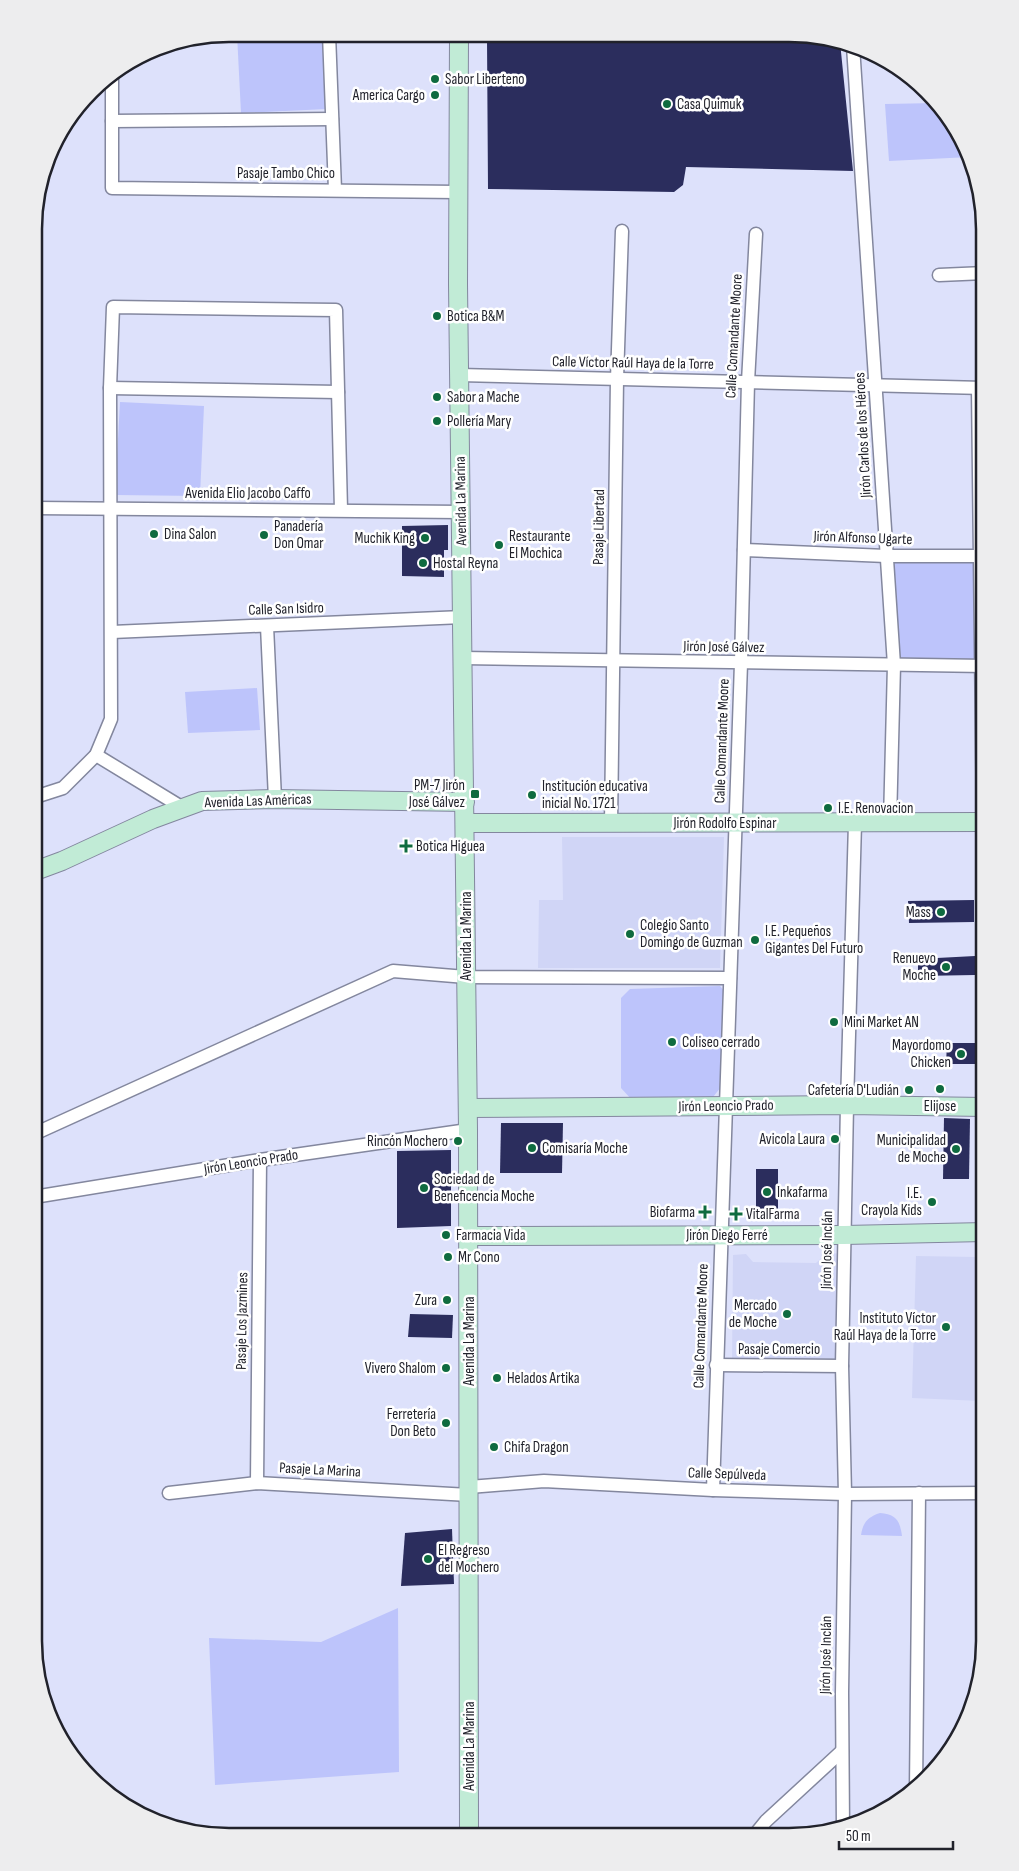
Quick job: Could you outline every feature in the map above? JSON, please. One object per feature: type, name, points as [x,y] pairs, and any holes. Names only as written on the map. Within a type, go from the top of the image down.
[{"type":"street","points":[[329,42],[335,190]]},
{"type":"street","name":"Avenida La Marina","points":[[459,42],[458,192],[468,1108],[470,1828]]},
{"type":"street","name":"Jirón Carlos de los Héroes","points":[[854,54],[894,665],[890,822]]},
{"type":"street","points":[[112,84],[112,121],[332,119]]},
{"type":"street","name":"Pasaje Tambo Chico","points":[[112,121],[112,188],[458,192]]},
{"type":"street","name":"Pasaje Libertad","points":[[612,823],[617,379],[622,231]]},
{"type":"street","name":"Calle Comandante Moore","points":[[712,1490],[741,663],[748,382],[756,234]]},
{"type":"street","points":[[939,275],[976,273]]},
{"type":"street","points":[[42,794],[62,788],[96,755],[111,719],[112,508],[110,388],[113,307],[336,310],[341,510]]},
{"type":"street","name":"Calle Víctor Raúl Haya de la Torre","points":[[460,375],[976,388]]},
{"type":"street","points":[[110,388],[338,392]]},
{"type":"street","name":"Avenida Elio Jacobo Caffo","points":[[42,508],[461,512]]},
{"type":"street","name":"Jirón Alfonso Ugarte","points":[[744,550],[886,556],[976,556]]},
{"type":"street","name":"Calle San Isidro","points":[[112,632],[463,617]]},
{"type":"street","points":[[267,626],[274,799]]},
{"type":"street","name":"Jirón José Gálvez","points":[[463,658],[976,666]]},
{"type":"street","points":[[96,755],[182,808]]},
{"type":"street","name":"Avenida Las Américas","points":[[42,869],[62,862],[153,819],[202,802],[274,799],[465,802]]},
{"type":"street","name":"Jirón Rodolfo Espinar","points":[[465,823],[976,822]]},
{"type":"street","name":"Jirón José Inclán","points":[[843,1821],[845,1494],[842,1366],[855,823]]},
{"type":"street","points":[[42,1130],[393,971],[466,977],[730,978]]},
{"type":"street","name":"Jirón Leoncio Prado","points":[[468,1108],[847,1105],[976,1107]]},
{"type":"street","name":"Jirón Leoncio Prado","points":[[42,1196],[260,1160],[468,1130]]},
{"type":"street","name":"Pasaje Los Jazmines","points":[[257,1483],[260,1160]]},
{"type":"street","name":"Jirón Diego Ferré","points":[[468,1236],[844,1235],[976,1232]]},
{"type":"street","name":"Pasaje Comercio","points":[[716,1365],[842,1366]]},
{"type":"street","name":"Calle Sepúlveda","points":[[469,1491],[544,1481],[712,1490],[845,1494],[976,1493]]},
{"type":"street","name":"Pasaje La Marina","points":[[169,1493],[257,1483],[469,1491]]},
{"type":"street","points":[[916,1779],[919,1493]]},
{"type":"street","points":[[760,1828],[766,1820],[842,1752]]},
{"type":"shaded area","points":[[237,42],[324,42],[327,109],[241,113]]},
{"type":"shaded area","points":[[927,103],[945,126],[962,157],[889,161],[885,104]]},
{"type":"shaded area","points":[[120,402],[204,406],[200,496],[115,495]]},
{"type":"shaded area","points":[[890,559],[976,560],[976,662],[896,661]]},
{"type":"shaded area","points":[[257,688],[260,730],[188,733],[185,692]]},
{"type":"shaded area","name":"Colegio Santo Domingo de Guzman","points":[[562,837],[724,837],[720,968],[538,968],[539,900],[563,900]]},
{"type":"shaded area","name":"Coliseo cerrado","points":[[720,986],[725,992],[721,1087],[713,1097],[632,1100],[621,1088],[621,998],[630,989]]},
{"type":"shaded area","name":"Mercado de Moche","points":[[842,1253],[841,1365],[732,1364],[733,1255],[746,1254],[753,1262],[816,1263],[826,1254]]},
{"type":"shaded area","name":"Instituto Víctor Raúl Haya de la Torre","points":[[916,1256],[976,1257],[976,1401],[912,1398]]},
{"type":"shaded area","points":[[880,1513],[890,1515],[896,1519],[902,1536],[861,1535],[867,1521],[872,1516]]},
{"type":"shaded area","points":[[398,1608],[399,1772],[215,1785],[209,1638],[321,1642]]},
{"type":"building","name":"Casa Quimuk","points":[[487,42],[790,42],[814,44],[841,50],[853,171],[686,167],[683,185],[674,192],[488,189]]},
{"type":"building","points":[[448,525],[448,550],[444,550],[444,577],[402,576],[402,526]]},
{"type":"building","name":"Mass","points":[[974,900],[974,922],[909,923],[908,901]]},
{"type":"building","name":"Renuevo Moche","points":[[975,956],[975,975],[918,976],[918,959]]},
{"type":"building","name":"Mayordomo Chicken","points":[[947,1043],[976,1043],[976,1064],[946,1064]]},
{"type":"building","name":"Municipalidad de Moche","points":[[944,1118],[970,1119],[969,1179],[943,1179]]},
{"type":"building","name":"Comisaría Moche","points":[[501,1123],[563,1123],[562,1173],[500,1173]]},
{"type":"building","name":"Sociedad de Beneficencia Moche","points":[[451,1150],[451,1226],[397,1228],[397,1151]]},
{"type":"building","name":"Inkafarma","points":[[756,1169],[778,1169],[778,1215],[756,1215]]},
{"type":"building","points":[[410,1314],[453,1315],[452,1338],[408,1337]]},
{"type":"building","name":"El Regreso del Mochero","points":[[452,1529],[454,1584],[401,1586],[405,1533]]},
{"type":"place","name":"Sabor Liberteno","points":[[435,79]]},
{"type":"place","name":"America Cargo","points":[[435,95]]},
{"type":"place","name":"Casa Quimuk","points":[[667,104]]},
{"type":"place","name":"Botica B&M","points":[[437,316]]},
{"type":"place","name":"Sabor a Mache","points":[[437,397]]},
{"type":"place","name":"Pollería Mary","points":[[437,421]]},
{"type":"place","name":"Dina Salon","points":[[154,534]]},
{"type":"place","name":"Panadería Don Omar","points":[[264,535]]},
{"type":"place","name":"Muchik King","points":[[425,538]]},
{"type":"place","name":"Restaurante El Mochica","points":[[499,545]]},
{"type":"place","name":"Hostal Reyna","points":[[423,563]]},
{"type":"place","name":"PM-7 Jirón José Gálvez","points":[[475,794]]},
{"type":"place","name":"Institución educativa inicial No. 1721","points":[[532,795]]},
{"type":"place","name":"I.E. Renovacion","points":[[828,808]]},
{"type":"place","name":"Botica Higuea","points":[[406,846]]},
{"type":"place","name":"Mass","points":[[941,912]]},
{"type":"place","name":"Colegio Santo Domingo de Guzman","points":[[630,934]]},
{"type":"place","name":"I.E. Pequeños Gigantes Del Futuro","points":[[755,940]]},
{"type":"place","name":"Renuevo Moche","points":[[946,967]]},
{"type":"place","name":"Mini Market AN","points":[[834,1022]]},
{"type":"place","name":"Coliseo cerrado","points":[[672,1042]]},
{"type":"place","name":"Mayordomo Chicken","points":[[961,1054]]},
{"type":"place","name":"Elijose","points":[[940,1089]]},
{"type":"place","name":"Cafetería D'Ludián","points":[[909,1090]]},
{"type":"place","name":"Avicola Laura","points":[[835,1139]]},
{"type":"place","name":"Rincón Mochero","points":[[458,1141]]},
{"type":"place","name":"Comisaría Moche","points":[[532,1148]]},
{"type":"place","name":"Municipalidad de Moche","points":[[956,1149]]},
{"type":"place","name":"Sociedad de Beneficencia Moche","points":[[424,1188]]},
{"type":"place","name":"Inkafarma","points":[[767,1192]]},
{"type":"place","name":"I.E. Crayola Kids","points":[[932,1202]]},
{"type":"place","name":"Biofarma","points":[[705,1212]]},
{"type":"place","name":"VitalFarma","points":[[736,1214]]},
{"type":"place","name":"Farmacia Vida","points":[[446,1235]]},
{"type":"place","name":"Mr Cono","points":[[448,1257]]},
{"type":"place","name":"Zura","points":[[447,1300]]},
{"type":"place","name":"Mercado de Moche","points":[[787,1314]]},
{"type":"place","name":"Instituto Víctor Raúl Haya de la Torre","points":[[946,1327]]},
{"type":"place","name":"Vivero Shalom","points":[[446,1368]]},
{"type":"place","name":"Helados Artika","points":[[497,1378]]},
{"type":"place","name":"Ferretería Don Beto","points":[[446,1423]]},
{"type":"place","name":"Chifa Dragon","points":[[494,1447]]},
{"type":"place","name":"El Regreso del Mochero","points":[[428,1559]]}]
